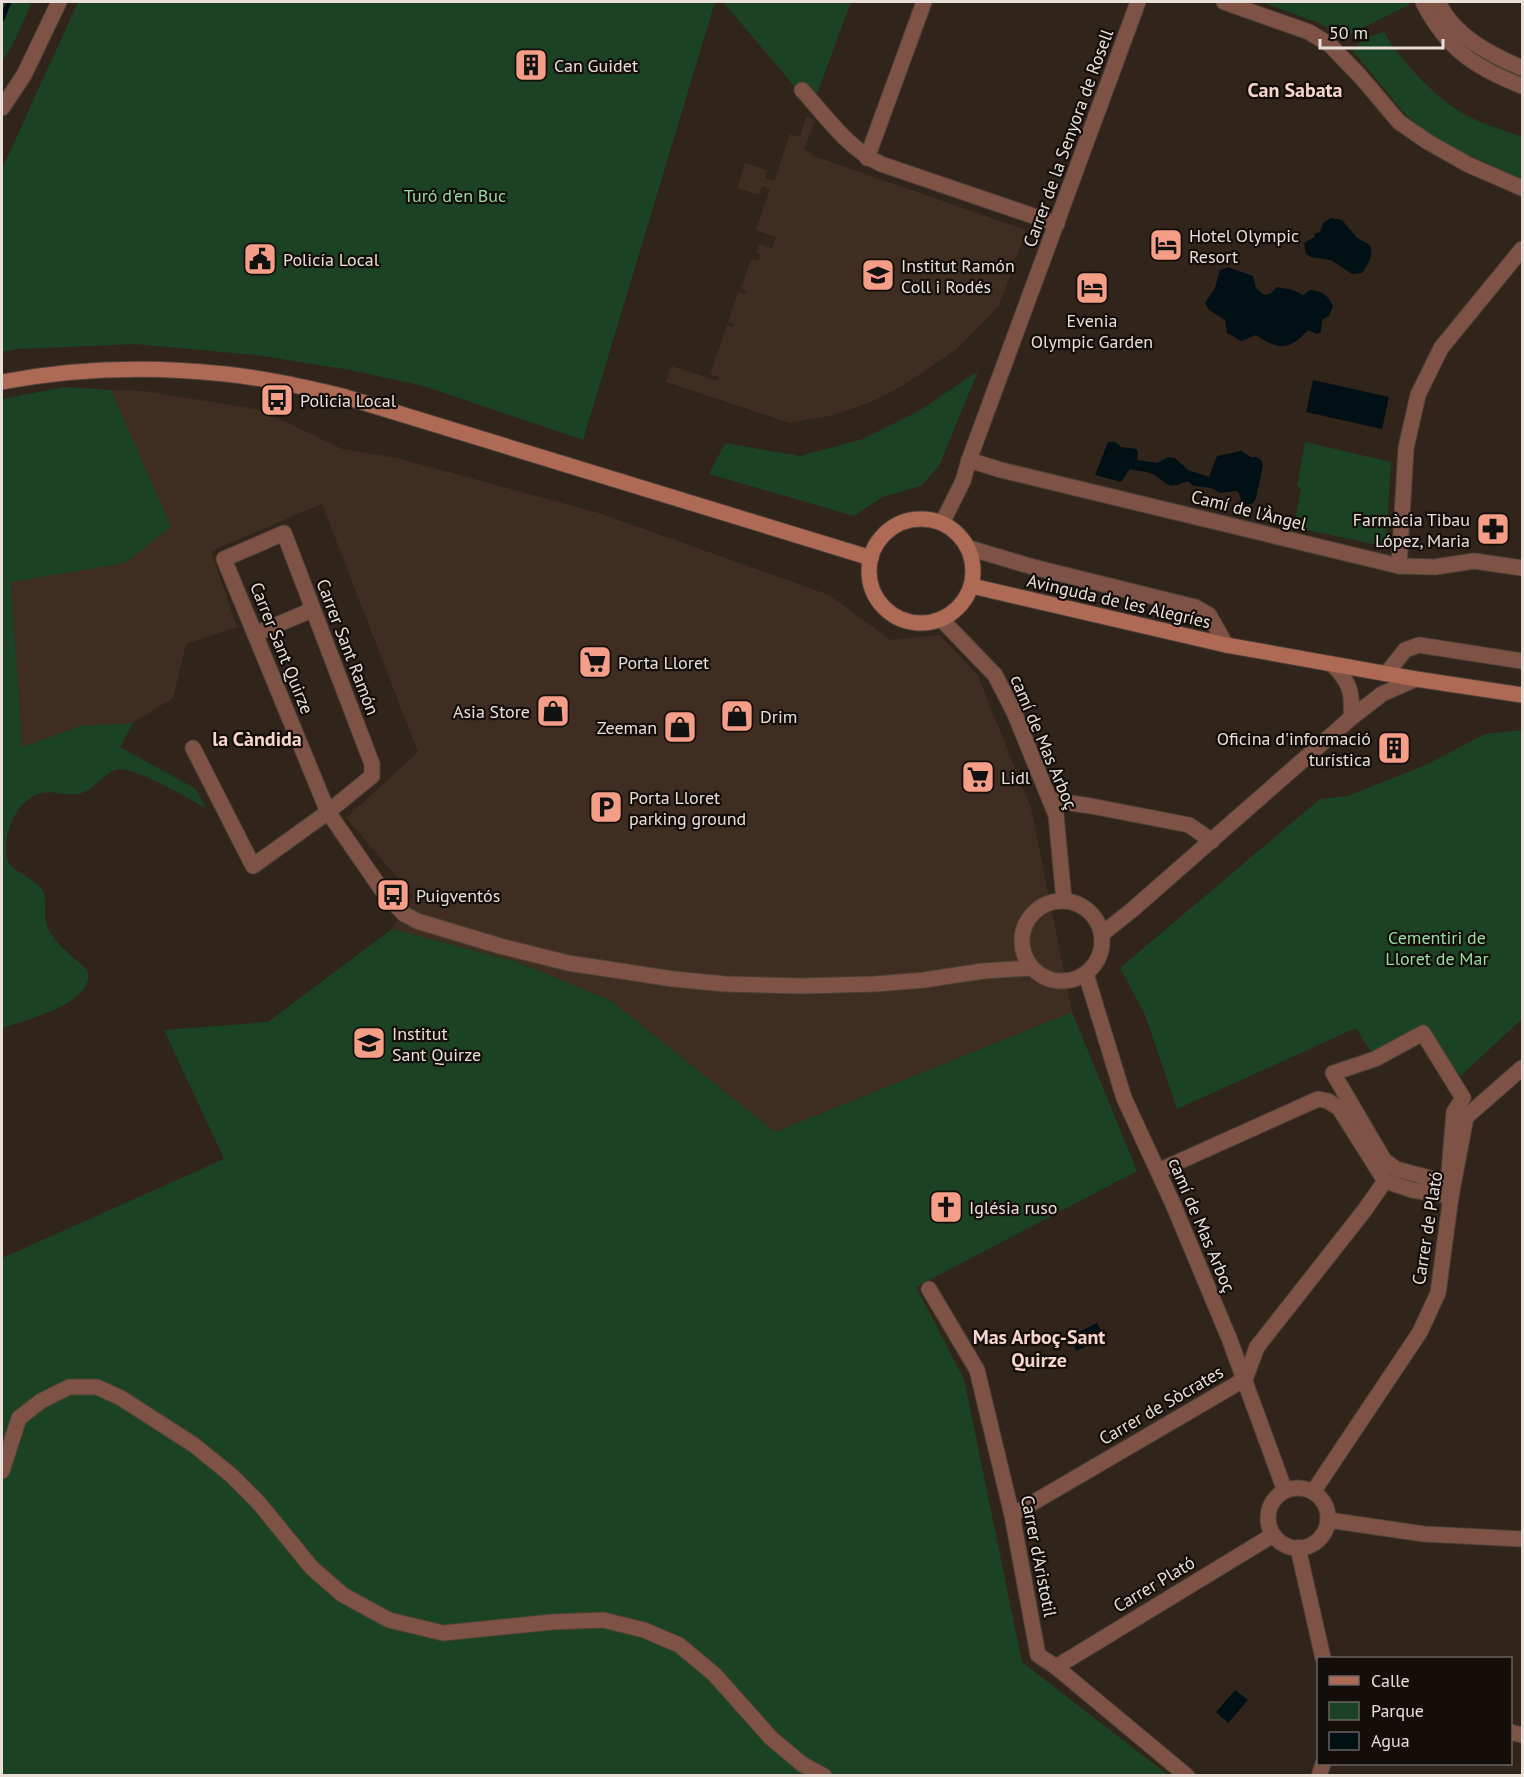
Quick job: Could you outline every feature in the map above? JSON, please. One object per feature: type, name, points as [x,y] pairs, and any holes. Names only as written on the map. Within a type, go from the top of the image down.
[{"type":"main road","points":[[2,382],[100,370],[170,370],[227,374],[275,381],[342,396],[871,558]]},
{"type":"main road","points":[[920,519],[942,523],[954,530],[969,548],[973,563],[972,586],[965,600],[955,612],[941,620],[925,623],[909,622],[894,616],[873,590],[869,574],[871,558],[881,538],[898,524],[920,519]]},
{"type":"main road","name":"Avinguda de les Alegríes","points":[[972,586],[1226,645]]},
{"type":"main road","points":[[1226,645],[1416,679],[1522,695]]},
{"type":"street","points":[[2,108],[24,75],[59,2]]},
{"type":"street","points":[[867,158],[924,2]]},
{"type":"street","name":"Carrer de la Senyora de Rosell","points":[[942,523],[963,481],[1138,2]]},
{"type":"street","points":[[1224,2],[1309,32],[1330,45],[1400,122],[1428,142],[1469,165],[1522,188]]},
{"type":"street","points":[[1423,2],[1447,39],[1467,58],[1490,74],[1522,86]]},
{"type":"street","points":[[1438,2],[1460,32],[1491,54],[1522,68]]},
{"type":"street","points":[[802,90],[856,150],[867,158],[1057,224]]},
{"type":"street","points":[[1399,566],[1406,448],[1418,394],[1441,348],[1522,249]]},
{"type":"street","name":"Camí de l'Àngel","points":[[969,460],[1000,470],[1399,566],[1435,567],[1474,561],[1522,568]]},
{"type":"street","name":"Carrer Sant Ramón","points":[[284,533],[372,764],[372,776],[328,812]]},
{"type":"street","name":"Carrer Sant Quirze","points":[[284,533],[224,558],[328,812],[384,893],[404,914],[441,929],[568,963],[673,979],[801,986],[924,980],[983,971],[1032,968]]},
{"type":"street","name":"Avinguda de les Alegríes","points":[[969,548],[1033,567],[1194,607],[1209,615],[1226,645]]},
{"type":"street","points":[[255,634],[312,610]]},
{"type":"street","name":"camí de Mas Arboç","points":[[941,620],[995,675],[1014,712],[1056,815],[1064,900]]},
{"type":"street","points":[[1387,674],[1405,650],[1419,645],[1522,661]]},
{"type":"street","points":[[1332,664],[1342,674],[1352,694],[1351,718]]},
{"type":"street","points":[[1102,934],[1212,841],[1351,718],[1382,694],[1416,679]]},
{"type":"street","points":[[193,748],[253,866],[328,812]]},
{"type":"street","points":[[1050,800],[1189,825],[1212,841]]},
{"type":"street","points":[[1064,900],[1084,907],[1093,914],[1102,934],[1100,956],[1086,974],[1076,979],[1052,980],[1041,976],[1024,957],[1023,930],[1029,918],[1038,908],[1050,902],[1064,900]]},
{"type":"street","name":"camí de Mas Arboç","points":[[1086,974],[1124,1098],[1158,1172],[1245,1379],[1285,1491]]},
{"type":"street","points":[[1424,1033],[1463,1098],[1454,1112],[1449,1173],[1444,1179],[1437,1180],[1396,1169],[1384,1160],[1333,1072],[1375,1059],[1424,1033]]},
{"type":"street","name":"Carrer de Plató","points":[[1312,1492],[1420,1332],[1438,1293],[1451,1196],[1466,1118],[1522,1068]]},
{"type":"street","points":[[1158,1172],[1318,1099],[1328,1101],[1338,1108],[1385,1181],[1412,1190],[1451,1196]]},
{"type":"street","name":"Carrer de Sòcrates","points":[[1012,1515],[1245,1379],[1257,1347],[1385,1181]]},
{"type":"street","name":"Carrer d'Aristotil","points":[[929,1289],[978,1370],[1012,1515],[1038,1655],[1056,1667],[1187,1776]]},
{"type":"street","points":[[2,1471],[19,1418],[41,1401],[69,1388],[98,1387],[121,1398],[194,1445],[231,1475],[258,1502],[312,1568],[343,1594],[389,1620],[443,1633],[552,1622],[603,1620],[644,1630],[679,1645],[714,1674],[771,1738],[802,1764],[824,1776]]},
{"type":"street","points":[[1297,1488],[1312,1492],[1326,1507],[1328,1520],[1323,1534],[1316,1542],[1306,1547],[1298,1548],[1280,1543],[1273,1535],[1268,1519],[1269,1509],[1275,1498],[1285,1491],[1297,1488]]},
{"type":"street","points":[[1328,1520],[1424,1534],[1522,1539]]},
{"type":"street","name":"Carrer Plató","points":[[1056,1667],[1273,1535]]},
{"type":"street","points":[[1298,1548],[1323,1657]]},
{"type":"shaded area","name":"Institut Ramón Coll i Rodés","points":[[806,117],[815,120],[804,150],[812,153],[811,155],[1026,230],[999,306],[958,348],[904,385],[871,402],[833,415],[790,423],[666,382],[671,366],[718,381],[719,377],[710,374],[727,325],[733,327],[734,324],[728,322],[738,292],[745,294],[746,290],[741,288],[751,259],[758,261],[761,254],[756,252],[759,244],[772,248],[776,237],[756,230],[770,189],[762,186],[759,195],[737,188],[745,163],[767,170],[765,178],[774,181],[790,134],[800,137]]},
{"type":"shaded area","points":[[111,390],[145,391],[261,410],[342,449],[397,458],[599,513],[829,595],[891,640],[940,635],[978,676],[1031,808],[1072,1012],[775,1132],[610,1000],[517,962],[392,929],[413,896],[346,818],[418,752],[322,504],[211,551],[237,627],[186,644],[173,698],[133,723],[81,726],[22,747],[11,581],[125,563],[170,527]]},
{"type":"green space","points":[[2,2],[32,2],[2,62]]},
{"type":"green space","name":"Turó d'en Buc","points":[[78,2],[715,2],[583,440],[424,386],[350,370],[256,355],[135,344],[18,349],[2,352],[2,169]]},
{"type":"green space","points":[[723,2],[851,2],[812,107]]},
{"type":"green space","points":[[1262,2],[1408,2],[1409,5],[1344,37],[1319,23]]},
{"type":"green space","points":[[1384,32],[1414,72],[1450,105],[1476,120],[1522,137],[1522,179],[1435,140],[1406,115],[1352,50],[1367,37]]},
{"type":"green space","points":[[978,371],[939,466],[921,486],[882,497],[854,516],[709,474],[725,443],[800,456],[863,439],[917,412]]},
{"type":"green space","points":[[64,387],[111,390],[171,527],[125,563],[11,582],[22,747],[81,726],[133,723],[120,747],[196,789],[206,808],[160,783],[123,770],[115,770],[83,793],[41,793],[24,803],[17,811],[8,831],[6,852],[8,862],[43,891],[48,929],[57,942],[87,970],[87,981],[81,992],[71,1001],[41,1015],[2,1028],[2,399]]},
{"type":"green space","points":[[1305,442],[1391,462],[1386,540],[1382,546],[1294,527],[1301,488],[1297,486]]},
{"type":"green space","name":"Cementiri de Lloret de Mar","points":[[1522,730],[1522,1019],[1454,1082],[1424,1033],[1375,1059],[1356,1028],[1177,1109],[1145,1015],[1120,968],[1320,799],[1348,796],[1426,765],[1485,734]]},
{"type":"green space","points":[[392,929],[517,962],[610,1000],[775,1132],[1072,1012],[1137,1171],[916,1287],[964,1379],[1022,1662],[1168,1775],[2,1775],[2,1258],[224,1159],[164,1030],[268,1022]]},
{"type":"water","points":[[1331,218],[1342,220],[1357,238],[1370,245],[1371,256],[1362,273],[1352,274],[1331,260],[1306,254],[1304,243],[1315,237],[1314,234],[1320,232],[1323,223]]},
{"type":"water","points":[[1228,267],[1253,276],[1256,288],[1264,295],[1270,294],[1277,287],[1293,290],[1303,295],[1310,290],[1325,295],[1333,306],[1329,316],[1323,320],[1321,332],[1317,334],[1308,330],[1295,342],[1283,346],[1271,344],[1256,335],[1241,341],[1227,333],[1225,320],[1209,310],[1205,303],[1215,288],[1220,270]]},
{"type":"water","points":[[1313,380],[1389,397],[1382,429],[1306,412]]},
{"type":"water","points":[[1108,442],[1136,449],[1137,460],[1157,463],[1168,457],[1175,458],[1188,470],[1209,477],[1217,456],[1241,451],[1261,460],[1263,465],[1256,498],[1253,503],[1246,505],[1242,503],[1236,491],[1220,493],[1211,488],[1194,486],[1187,481],[1170,485],[1150,473],[1130,469],[1121,482],[1095,475]]},
{"type":"water","points":[[1097,1323],[1104,1338],[1076,1351],[1070,1336]]},
{"type":"water","points":[[1235,1690],[1248,1700],[1228,1723],[1216,1712]]},
{"type":"waterway","points":[[2,19],[9,2]]},
{"type":"place","name":"Can Guidet","points":[[531,65]]},
{"type":"place","name":"Hotel Olympic Resort","points":[[1166,245]]},
{"type":"place","name":"Policía Local","points":[[260,259]]},
{"type":"place","name":"Institut Ramón Coll i Rodés","points":[[878,275]]},
{"type":"place","name":"Evenia Olympic Garden","points":[[1092,288]]},
{"type":"place","name":"Policia Local","points":[[277,400]]},
{"type":"place","name":"Farmàcia Tibau López, Maria","points":[[1493,529]]},
{"type":"place","name":"Porta Lloret","points":[[595,662]]},
{"type":"place","name":"Asia Store","points":[[553,711]]},
{"type":"place","name":"Drim","points":[[737,716]]},
{"type":"place","name":"Zeeman","points":[[680,727]]},
{"type":"place","name":"Oficina d'informació turística","points":[[1394,748]]},
{"type":"place","name":"Lidl","points":[[978,777]]},
{"type":"place","name":"Porta Lloret parking ground","points":[[606,807]]},
{"type":"place","name":"Puigventós","points":[[393,895]]},
{"type":"place","name":"Institut Sant Quirze","points":[[369,1043]]},
{"type":"place","name":"Iglésia ruso","points":[[946,1207]]},
{"type":"district","name":"Can Sabata","points":[[1295,90]]},
{"type":"district","name":"la Càndida","points":[[257,739]]},
{"type":"district","name":"Mas Arboç-Sant Quirze","points":[[1039,1348]]}]
